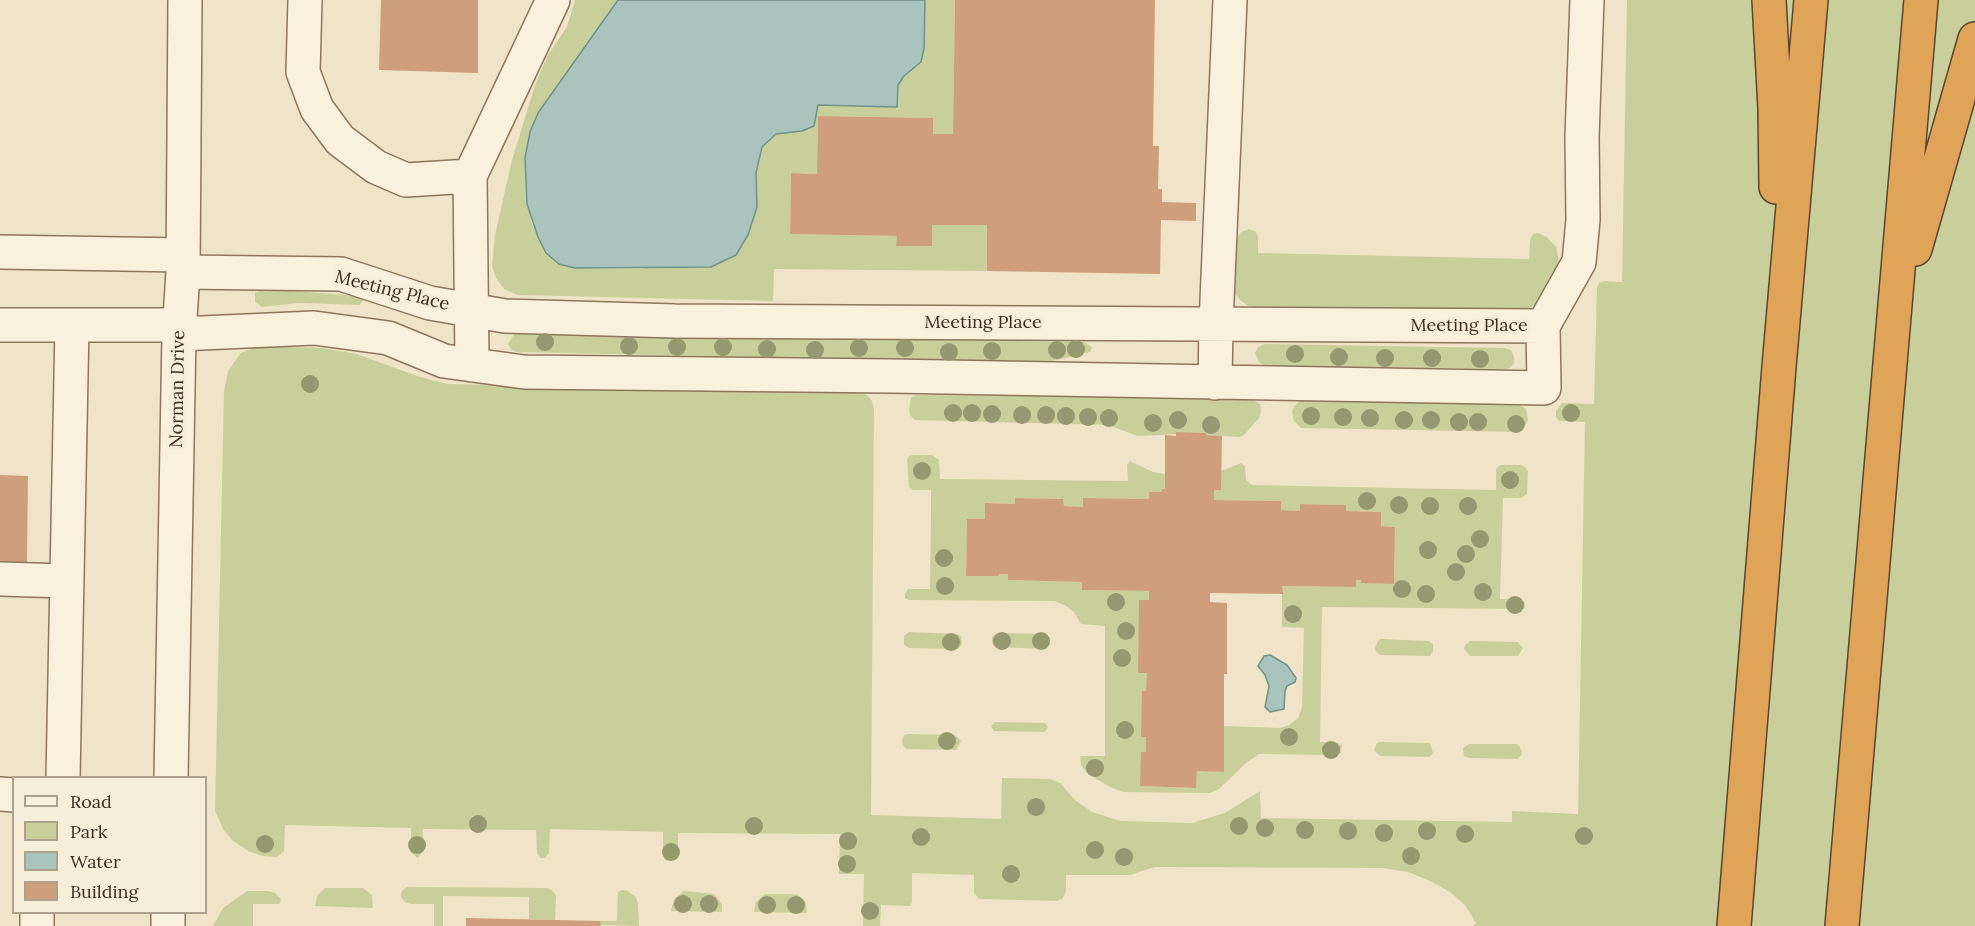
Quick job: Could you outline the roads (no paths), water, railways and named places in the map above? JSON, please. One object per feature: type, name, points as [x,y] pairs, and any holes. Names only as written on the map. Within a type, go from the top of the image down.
[{"type":"highway","points":[[1769,0],[1775,108],[1779,367]]},
{"type":"highway","points":[[1734,926],[1811,0]]},
{"type":"highway","points":[[1842,926],[1921,0]]},
{"type":"highway","points":[[1894,319],[1975,39]]},
{"type":"street","name":"Norman Drive","points":[[171,776],[179,330],[183,264],[185,0]]},
{"type":"street","points":[[305,0],[303,72],[317,109],[340,140],[376,167],[406,180],[470,176]]},
{"type":"street","points":[[472,365],[470,176],[553,0]]},
{"type":"street","points":[[1215,383],[1230,0]]},
{"type":"street","points":[[1543,326],[1579,262],[1583,220],[1582,137],[1587,0]]},
{"type":"street","name":"Meeting Place","points":[[0,252],[341,274],[430,303],[505,316],[675,321],[1543,326],[1544,388],[524,372],[444,361],[388,338],[314,328],[179,330],[72,325],[0,325]]},
{"type":"street","points":[[63,776],[72,325]]},
{"type":"street","points":[[0,579],[67,581]]},
{"type":"water","points":[[618,0],[925,0],[924,48],[921,62],[904,76],[898,85],[897,107],[818,105],[814,126],[802,131],[776,134],[762,147],[756,173],[757,207],[748,235],[736,255],[711,267],[575,268],[559,264],[546,253],[538,237],[527,204],[525,158],[530,132],[538,113]]},
{"type":"water","points":[[1270,655],[1287,665],[1296,678],[1295,682],[1287,686],[1285,691],[1284,709],[1270,712],[1265,707],[1269,686],[1258,666],[1264,656]]}]
